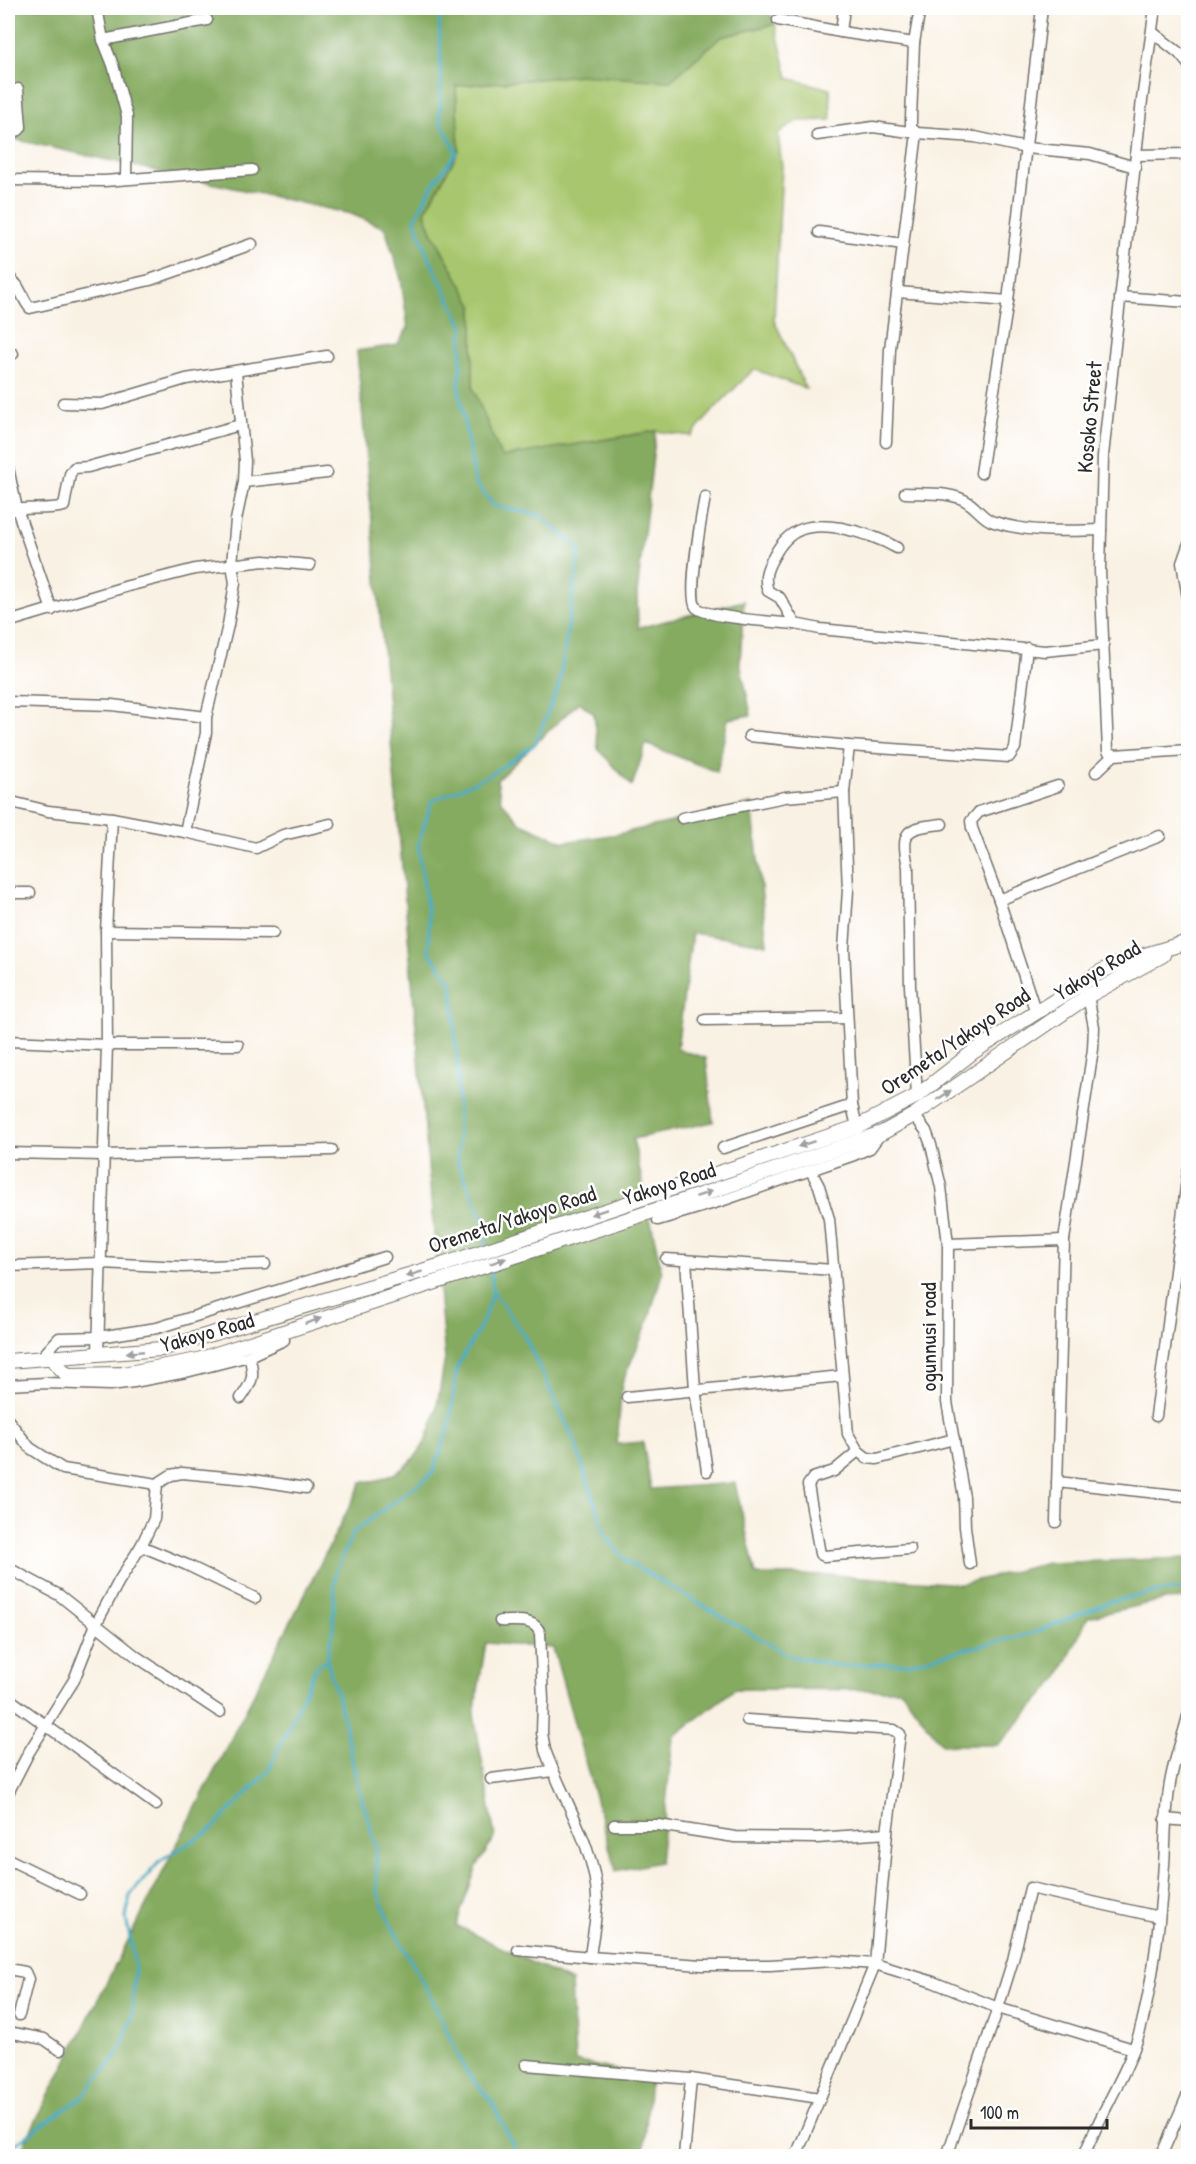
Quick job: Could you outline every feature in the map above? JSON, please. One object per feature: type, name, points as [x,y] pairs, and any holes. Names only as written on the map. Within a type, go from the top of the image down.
[{"type":"main road","name":"Oremeta/Yakoyo Road","points":[[8,1360],[161,1349],[442,1265],[857,1127],[917,1096],[973,1052],[1102,971],[1125,961],[1188,942]]},
{"type":"main road","name":"Yakoyo Road","points":[[45,1358],[67,1375],[123,1374],[198,1360],[757,1176],[882,1132],[914,1115],[1088,996],[1188,942]]},
{"type":"street","points":[[97,8],[103,40],[116,75],[127,116],[126,179]]},
{"type":"street","points":[[841,32],[844,8]]},
{"type":"street","points":[[917,133],[911,128],[910,118],[914,43],[920,8]]},
{"type":"street","points":[[981,473],[1008,301],[1042,8]]},
{"type":"street","name":"Kosoko Street","points":[[1114,755],[1108,751],[1104,645],[1101,530],[1103,456],[1136,155],[1155,8]]},
{"type":"street","points":[[103,40],[207,20]]},
{"type":"street","points":[[778,20],[914,43]]},
{"type":"street","points":[[1152,32],[1188,64]]},
{"type":"street","points":[[8,134],[21,127],[18,89]]},
{"type":"street","points":[[817,135],[873,127],[975,137],[1026,147],[1090,154],[1135,167]]},
{"type":"street","points":[[886,442],[890,349],[917,133]]},
{"type":"street","points":[[1136,155],[1188,154]]},
{"type":"street","points":[[8,180],[104,181],[252,170]]},
{"type":"street","points":[[819,232],[903,243]]},
{"type":"street","points":[[8,278],[18,286],[22,298],[30,308],[150,280],[252,244]]},
{"type":"street","points":[[898,292],[1008,301]]},
{"type":"street","points":[[1120,297],[1188,302]]},
{"type":"street","points":[[63,403],[102,404],[186,379],[327,356]]},
{"type":"street","points":[[185,832],[206,733],[206,717],[228,625],[235,584],[232,564],[236,520],[244,482],[236,372]]},
{"type":"street","points":[[12,510],[64,506],[70,474],[74,468],[88,467],[240,425]]},
{"type":"street","points":[[8,468],[12,510],[52,610]]},
{"type":"street","points":[[244,482],[327,473]]},
{"type":"street","points":[[905,493],[956,496],[969,502],[990,521],[1014,528],[1047,531],[1101,530]]},
{"type":"street","points":[[705,497],[697,537],[693,602],[696,608],[710,614],[820,629],[1051,651],[1104,645]]},
{"type":"street","points":[[795,624],[780,598],[768,591],[765,582],[766,569],[789,535],[807,526],[822,525],[865,532],[897,548]]},
{"type":"street","points":[[1188,546],[1182,563],[1182,574],[1188,598]]},
{"type":"street","points":[[8,622],[138,583],[195,569],[264,561],[310,565]]},
{"type":"street","points":[[749,736],[849,746],[1009,757],[1015,748],[1027,648]]},
{"type":"street","points":[[8,702],[112,705],[206,717]]},
{"type":"street","points":[[849,746],[844,792],[848,890],[844,949],[852,1105],[857,1127]]},
{"type":"street","points":[[1096,772],[1114,755],[1188,750]]},
{"type":"street","points":[[1036,1012],[971,820],[979,812],[1058,786]]},
{"type":"street","points":[[682,818],[785,797],[844,792]]},
{"type":"street","points":[[8,801],[48,811],[112,818],[256,848],[283,835],[330,824]]},
{"type":"street","points":[[98,1353],[106,1045],[106,931],[112,818]]},
{"type":"street","points":[[917,1096],[910,986],[908,867],[904,850],[905,840],[915,827],[942,824]]},
{"type":"street","points":[[999,900],[1160,836]]},
{"type":"street","points":[[8,893],[30,893]]},
{"type":"street","points":[[106,931],[273,933]]},
{"type":"street","points":[[1056,1521],[1064,1240],[1094,1048],[1094,1027],[1088,996]]},
{"type":"street","points":[[705,1020],[847,1017]]},
{"type":"street","points":[[8,1041],[106,1045],[238,1045]]},
{"type":"street","points":[[723,1148],[852,1105]]},
{"type":"street","name":"ogunnusi road","points":[[914,1115],[926,1131],[941,1187],[948,1244],[946,1402],[964,1497],[970,1564]]},
{"type":"street","points":[[658,1220],[811,1171],[870,1148],[882,1132]]},
{"type":"street","points":[[8,1153],[103,1155],[332,1150]]},
{"type":"street","points":[[811,1171],[819,1186],[829,1219],[848,1434],[858,1451],[867,1458],[877,1459],[954,1439]]},
{"type":"street","points":[[1156,1416],[1188,1172]]},
{"type":"street","points":[[948,1244],[1064,1240]]},
{"type":"street","points":[[45,1358],[59,1338],[98,1337],[157,1328],[385,1257]]},
{"type":"street","points":[[666,1259],[834,1270]]},
{"type":"street","points":[[686,1260],[695,1389],[707,1471]]},
{"type":"street","points":[[8,1266],[101,1263],[183,1267],[265,1264]]},
{"type":"street","points":[[8,1385],[118,1384],[186,1372],[249,1356],[284,1340]]},
{"type":"street","points":[[241,1398],[251,1384],[253,1371],[249,1356]]},
{"type":"street","points":[[627,1397],[842,1376]]},
{"type":"street","points":[[8,1420],[30,1448],[63,1469],[157,1484],[171,1475],[182,1473],[247,1479],[306,1488]]},
{"type":"street","points":[[858,1451],[834,1472],[813,1478],[808,1485],[820,1554],[824,1556],[910,1549]]},
{"type":"street","points":[[1057,1482],[1185,1496]]},
{"type":"street","points":[[8,1792],[74,1680],[96,1624],[141,1546],[154,1519],[157,1484]]},
{"type":"street","points":[[141,1546],[187,1565],[255,1598]]},
{"type":"street","points":[[8,1568],[59,1595],[137,1657],[220,1712]]},
{"type":"street","points":[[500,1622],[531,1622],[538,1626],[543,1700],[542,1733],[553,1771],[591,1860],[594,1877],[597,1899],[590,1957]]},
{"type":"street","points":[[8,1698],[156,1805]]},
{"type":"street","points":[[1084,2157],[1142,2025],[1159,1917],[1165,1819],[1171,1777],[1188,1716]]},
{"type":"street","points":[[747,1720],[894,1730],[900,1734],[887,1833],[875,1964],[796,2157]]},
{"type":"street","points":[[491,1779],[553,1771]]},
{"type":"street","points":[[1165,1819],[1188,1821]]},
{"type":"street","points":[[614,1825],[658,1825],[735,1837],[817,1838],[887,1833]]},
{"type":"street","points":[[8,1859],[80,1894]]},
{"type":"street","points":[[947,2157],[1013,1960],[1030,1888],[1159,1917]]},
{"type":"street","points":[[518,1950],[702,1965],[770,1965],[833,1960],[875,1964],[933,1982],[998,2008],[1133,2049]]},
{"type":"street","points":[[8,1969],[25,1972],[28,1979],[19,2015]]},
{"type":"street","points":[[8,2032],[44,2039],[60,2050]]},
{"type":"street","points":[[526,2065],[691,2079],[820,2098]]},
{"type":"street","points":[[684,2157],[691,2079]]},
{"type":"street","points":[[1161,2157],[1188,2094]]},
{"type":"green space","points":[[8,8],[768,8],[775,24],[721,37],[670,81],[580,75],[456,86],[459,150],[425,212],[432,232],[473,306],[473,388],[501,457],[656,431],[637,594],[638,628],[744,601],[740,662],[751,715],[728,719],[717,772],[646,744],[632,786],[598,749],[594,714],[579,702],[497,780],[501,801],[521,823],[564,842],[618,834],[752,804],[767,944],[692,933],[677,1049],[706,1058],[713,1122],[633,1139],[662,1273],[648,1322],[622,1383],[617,1444],[643,1442],[651,1489],[735,1483],[756,1575],[833,1575],[961,1584],[1048,1563],[1188,1558],[1188,1599],[1163,1600],[1088,1617],[1058,1679],[998,1745],[942,1745],[901,1690],[735,1689],[673,1737],[660,1862],[616,1871],[553,1648],[486,1643],[474,1714],[495,1837],[477,1866],[456,1925],[571,1982],[575,2061],[650,2078],[644,2151],[649,2156],[18,2156],[362,1482],[382,1479],[402,1469],[415,1458],[424,1444],[436,1412],[445,1359],[357,351],[397,345],[408,328],[401,279],[385,228],[351,214],[8,138]]},
{"type":"green space","points":[[775,24],[788,78],[830,89],[831,120],[797,121],[778,134],[782,167],[774,320],[806,389],[754,369],[691,436],[656,431],[501,457],[473,388],[473,306],[432,232],[425,212],[459,150],[456,86],[580,75],[670,81],[721,37]]},
{"type":"waterway","points":[[439,8],[440,121],[457,152],[433,184],[415,219],[427,254],[463,326],[459,390],[475,482],[494,506],[540,515],[580,550],[559,685],[535,744],[490,775],[432,801],[418,845],[429,920],[429,952],[452,983],[458,1074],[458,1163],[483,1220],[486,1245]]},
{"type":"waterway","points":[[8,2149],[81,2098],[116,2057],[132,2019],[135,1964],[126,1918],[130,1895],[161,1860],[211,1830],[268,1772],[316,1667],[327,1660],[333,1629],[335,1574],[353,1532],[433,1473],[450,1424],[457,1367],[481,1326],[493,1291],[490,1269]]},
{"type":"waterway","points":[[493,1291],[524,1335],[574,1440],[606,1536],[626,1561],[790,1656],[840,1666],[908,1663],[1034,1633],[1109,1602],[1162,1591],[1188,1589]]},
{"type":"waterway","points":[[327,1660],[341,1708],[357,1783],[376,1846],[377,1890],[389,1921],[433,2001],[465,2070],[492,2102],[518,2156]]}]
